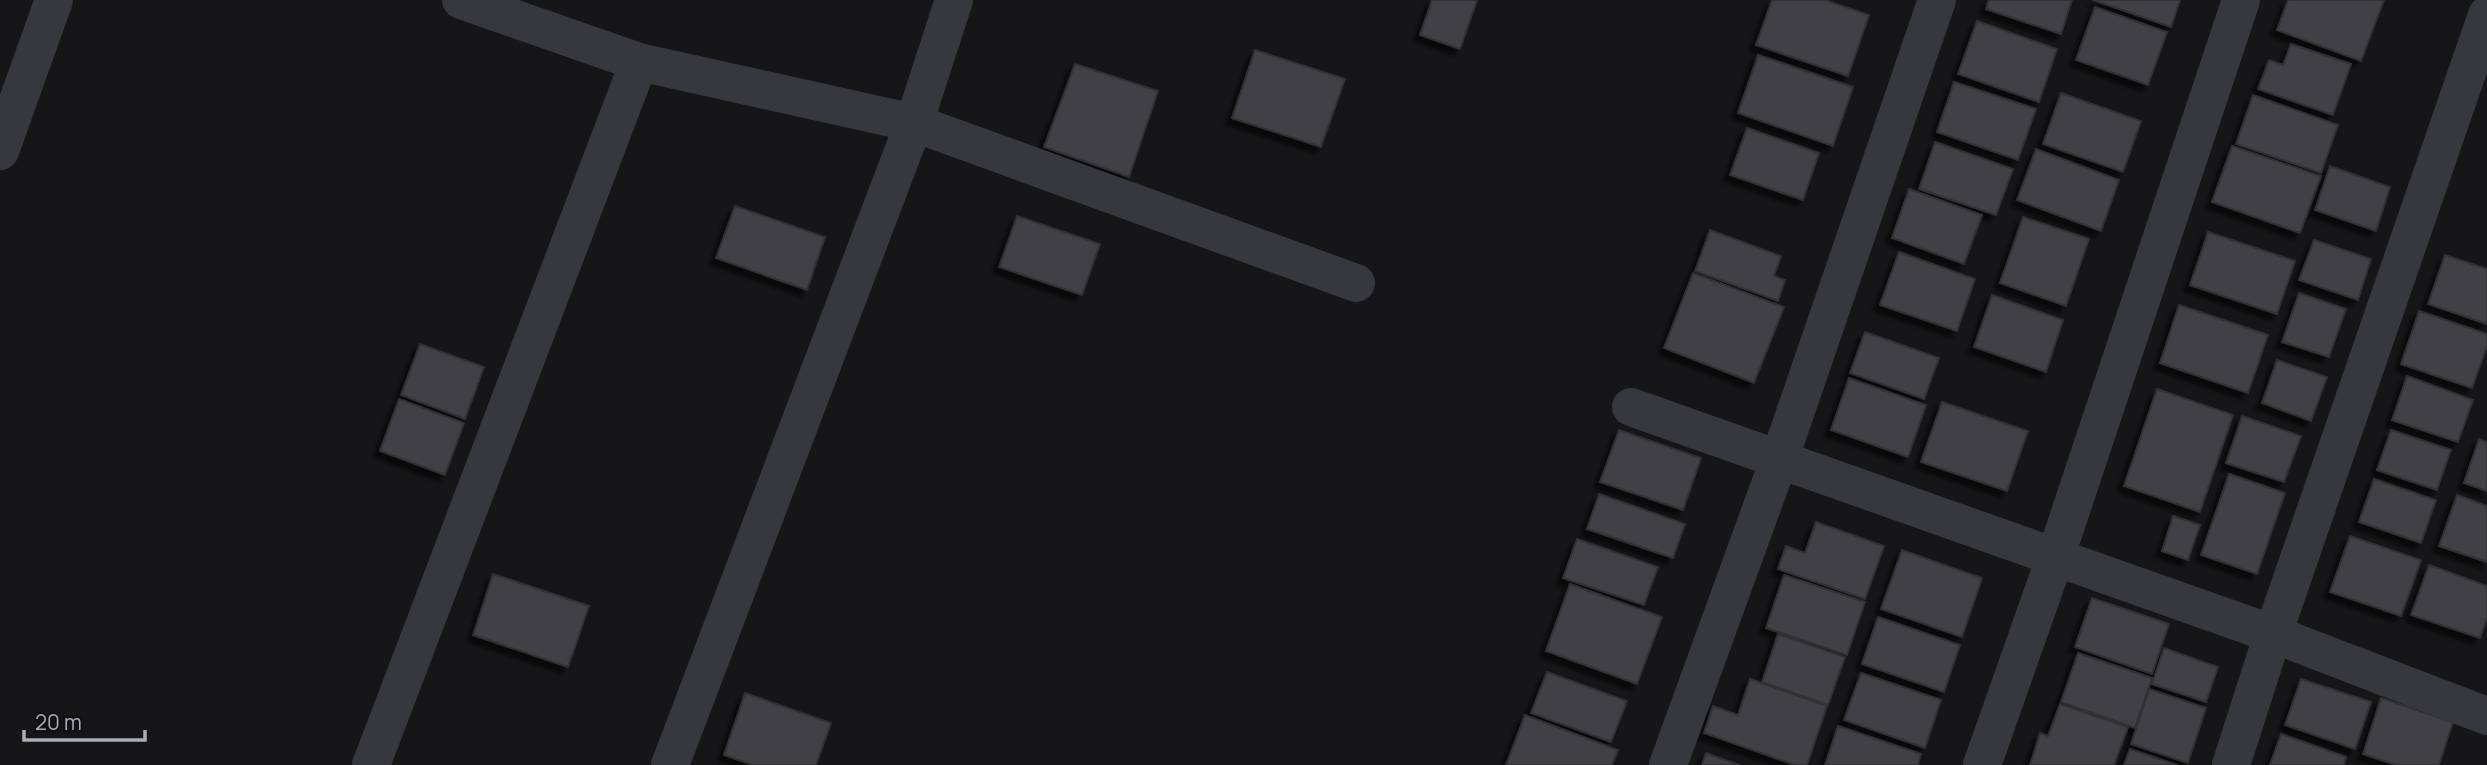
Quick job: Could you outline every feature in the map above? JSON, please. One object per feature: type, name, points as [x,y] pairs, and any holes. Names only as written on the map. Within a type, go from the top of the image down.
[{"type":"street","points":[[0,151],[54,0]]},
{"type":"street","points":[[461,0],[639,62],[914,122],[1356,283]]},
{"type":"street","points":[[670,765],[914,122],[954,0]]},
{"type":"street","points":[[1668,765],[1779,460],[1937,0]]},
{"type":"street","points":[[1982,765],[2055,558],[2241,0]]},
{"type":"street","points":[[2231,765],[2273,634],[2487,15]]},
{"type":"street","points":[[371,765],[639,62]]},
{"type":"street","points":[[1630,407],[2273,634],[2487,716]]},
{"type":"building","points":[[1432,0],[1477,0],[1460,49],[1420,35]]},
{"type":"building","points":[[1772,0],[1825,0],[1869,15],[1848,76],[1756,45]]},
{"type":"building","points":[[1989,0],[2072,0],[2061,34],[1986,9]]},
{"type":"building","points":[[2093,0],[2180,0],[2171,27]]},
{"type":"building","points":[[2288,0],[2384,0],[2361,61],[2277,30]]},
{"type":"building","points":[[2095,7],[2167,32],[2148,85],[2076,60]]},
{"type":"building","points":[[1977,21],[2057,49],[2039,102],[1958,74]]},
{"type":"building","points":[[2291,44],[2351,64],[2333,115],[2258,89],[2269,60],[2283,65]]},
{"type":"building","points":[[1255,50],[1345,79],[1321,147],[1232,118]]},
{"type":"building","points":[[1758,55],[1853,87],[1833,146],[1738,113]]},
{"type":"building","points":[[1075,64],[1158,91],[1129,177],[1044,147]]},
{"type":"building","points":[[1954,82],[2036,109],[2018,160],[1937,132]]},
{"type":"building","points":[[2061,93],[2141,121],[2123,172],[2043,144]]},
{"type":"building","points":[[2253,95],[2338,125],[2321,173],[2236,144]]},
{"type":"building","points":[[1747,128],[1819,153],[1803,200],[1730,175]]},
{"type":"building","points":[[1935,142],[2013,169],[1996,215],[1919,189]]},
{"type":"building","points":[[2232,146],[2321,176],[2300,233],[2212,202]]},
{"type":"building","points":[[2036,149],[2119,180],[2101,231],[2017,200]]},
{"type":"building","points":[[2330,166],[2390,187],[2376,231],[2315,210]]},
{"type":"building","points":[[1909,189],[1982,215],[1964,264],[1892,238]]},
{"type":"building","points":[[735,206],[825,237],[807,290],[716,258]]},
{"type":"building","points":[[1017,216],[1100,244],[1082,295],[999,267]]},
{"type":"building","points":[[2023,217],[2089,239],[2066,306],[2000,283]]},
{"type":"building","points":[[1710,230],[1781,256],[1774,276],[1785,280],[1778,301],[1695,271]]},
{"type":"building","points":[[2208,232],[2295,261],[2277,314],[2190,285]]},
{"type":"building","points":[[2314,240],[2371,259],[2358,300],[2299,280]]},
{"type":"building","points":[[1899,252],[1975,279],[1957,331],[1880,305]]},
{"type":"building","points":[[2445,255],[2487,269],[2487,324],[2428,304]]},
{"type":"building","points":[[1693,273],[1784,307],[1754,383],[1664,348]]},
{"type":"building","points":[[2299,293],[2346,309],[2329,357],[2282,342]]},
{"type":"building","points":[[1992,295],[2063,320],[2046,372],[1974,347]]},
{"type":"building","points":[[2179,305],[2268,335],[2248,393],[2160,363]]},
{"type":"building","points":[[2419,311],[2487,334],[2487,346],[2472,388],[2401,364]]},
{"type":"building","points":[[1865,332],[1939,358],[1924,399],[1850,373]]},
{"type":"building","points":[[420,344],[484,367],[465,419],[401,395]]},
{"type":"building","points":[[2277,360],[2327,377],[2311,421],[2262,403]]},
{"type":"building","points":[[2407,376],[2473,400],[2458,442],[2392,420]]},
{"type":"building","points":[[1849,378],[1926,405],[1908,457],[1831,430]]},
{"type":"building","points":[[2157,389],[2233,415],[2200,512],[2124,486]]},
{"type":"building","points":[[399,399],[464,423],[445,475],[380,451]]},
{"type":"building","points":[[1942,402],[2028,431],[2007,491],[1921,462]]},
{"type":"building","points":[[2242,416],[2301,436],[2284,482],[2226,463]]},
{"type":"building","points":[[1619,430],[1701,458],[1683,510],[1600,482]]},
{"type":"building","points":[[2391,430],[2451,450],[2437,490],[2377,470]]},
{"type":"building","points":[[2479,439],[2487,442],[2487,491],[2464,483]]},
{"type":"building","points":[[2229,474],[2285,493],[2257,574],[2201,555]]},
{"type":"building","points":[[2374,479],[2436,500],[2421,543],[2359,522]]},
{"type":"building","points":[[1599,494],[1685,524],[1673,558],[1587,529]]},
{"type":"building","points":[[2457,495],[2487,506],[2487,562],[2439,546]]},
{"type":"building","points":[[2173,516],[2200,525],[2188,560],[2162,551]]},
{"type":"building","points":[[1816,522],[1884,546],[1865,599],[1778,569],[1786,546],[1805,553]]},
{"type":"building","points":[[2350,536],[2421,560],[2401,616],[2330,592]]},
{"type":"building","points":[[1577,539],[1658,567],[1644,605],[1563,578]]},
{"type":"building","points":[[1902,550],[1982,578],[1962,637],[1881,609]]},
{"type":"building","points":[[2429,565],[2487,586],[2487,618],[2480,638],[2411,615]]},
{"type":"building","points":[[493,574],[589,606],[568,667],[473,635]]},
{"type":"building","points":[[1784,575],[1865,602],[1847,655],[1766,628]]},
{"type":"building","points":[[1570,584],[1662,617],[1637,684],[1546,651]]},
{"type":"building","points":[[2092,598],[2169,624],[2152,674],[2075,647]]},
{"type":"building","points":[[1878,617],[1960,645],[1944,692],[1862,664]]},
{"type":"building","points":[[1778,634],[1845,657],[1828,705],[1762,682]]},
{"type":"building","points":[[2164,648],[2218,667],[2206,702],[2152,684]]},
{"type":"building","points":[[2078,653],[2152,678],[2135,728],[2061,702]]},
{"type":"building","points":[[1547,672],[1627,701],[1611,742],[1531,713]]},
{"type":"building","points":[[1861,673],[1941,700],[1925,748],[1844,720]]},
{"type":"building","points":[[1750,679],[1827,706],[1807,765],[1795,765],[1704,733],[1713,706],[1738,715]]},
{"type":"building","points":[[2301,679],[2371,702],[2355,749],[2285,725]]},
{"type":"building","points":[[2149,689],[2206,708],[2188,763],[2131,744]]},
{"type":"building","points":[[745,693],[831,723],[816,765],[753,765],[724,755]]},
{"type":"building","points":[[2381,698],[2453,722],[2439,765],[2396,765],[2363,754]]},
{"type":"building","points":[[2060,704],[2128,727],[2114,765],[2030,765],[2040,733],[2048,736]]},
{"type":"building","points":[[1525,715],[1618,750],[1612,765],[1506,765]]},
{"type":"building","points":[[1838,726],[1921,754],[1918,765],[1825,765]]},
{"type":"building","points":[[2281,734],[2346,757],[2344,765],[2270,765]]},
{"type":"building","points":[[2130,749],[2177,765],[2124,765]]},
{"type":"building","points":[[1706,753],[1739,765],[1702,765]]}]
